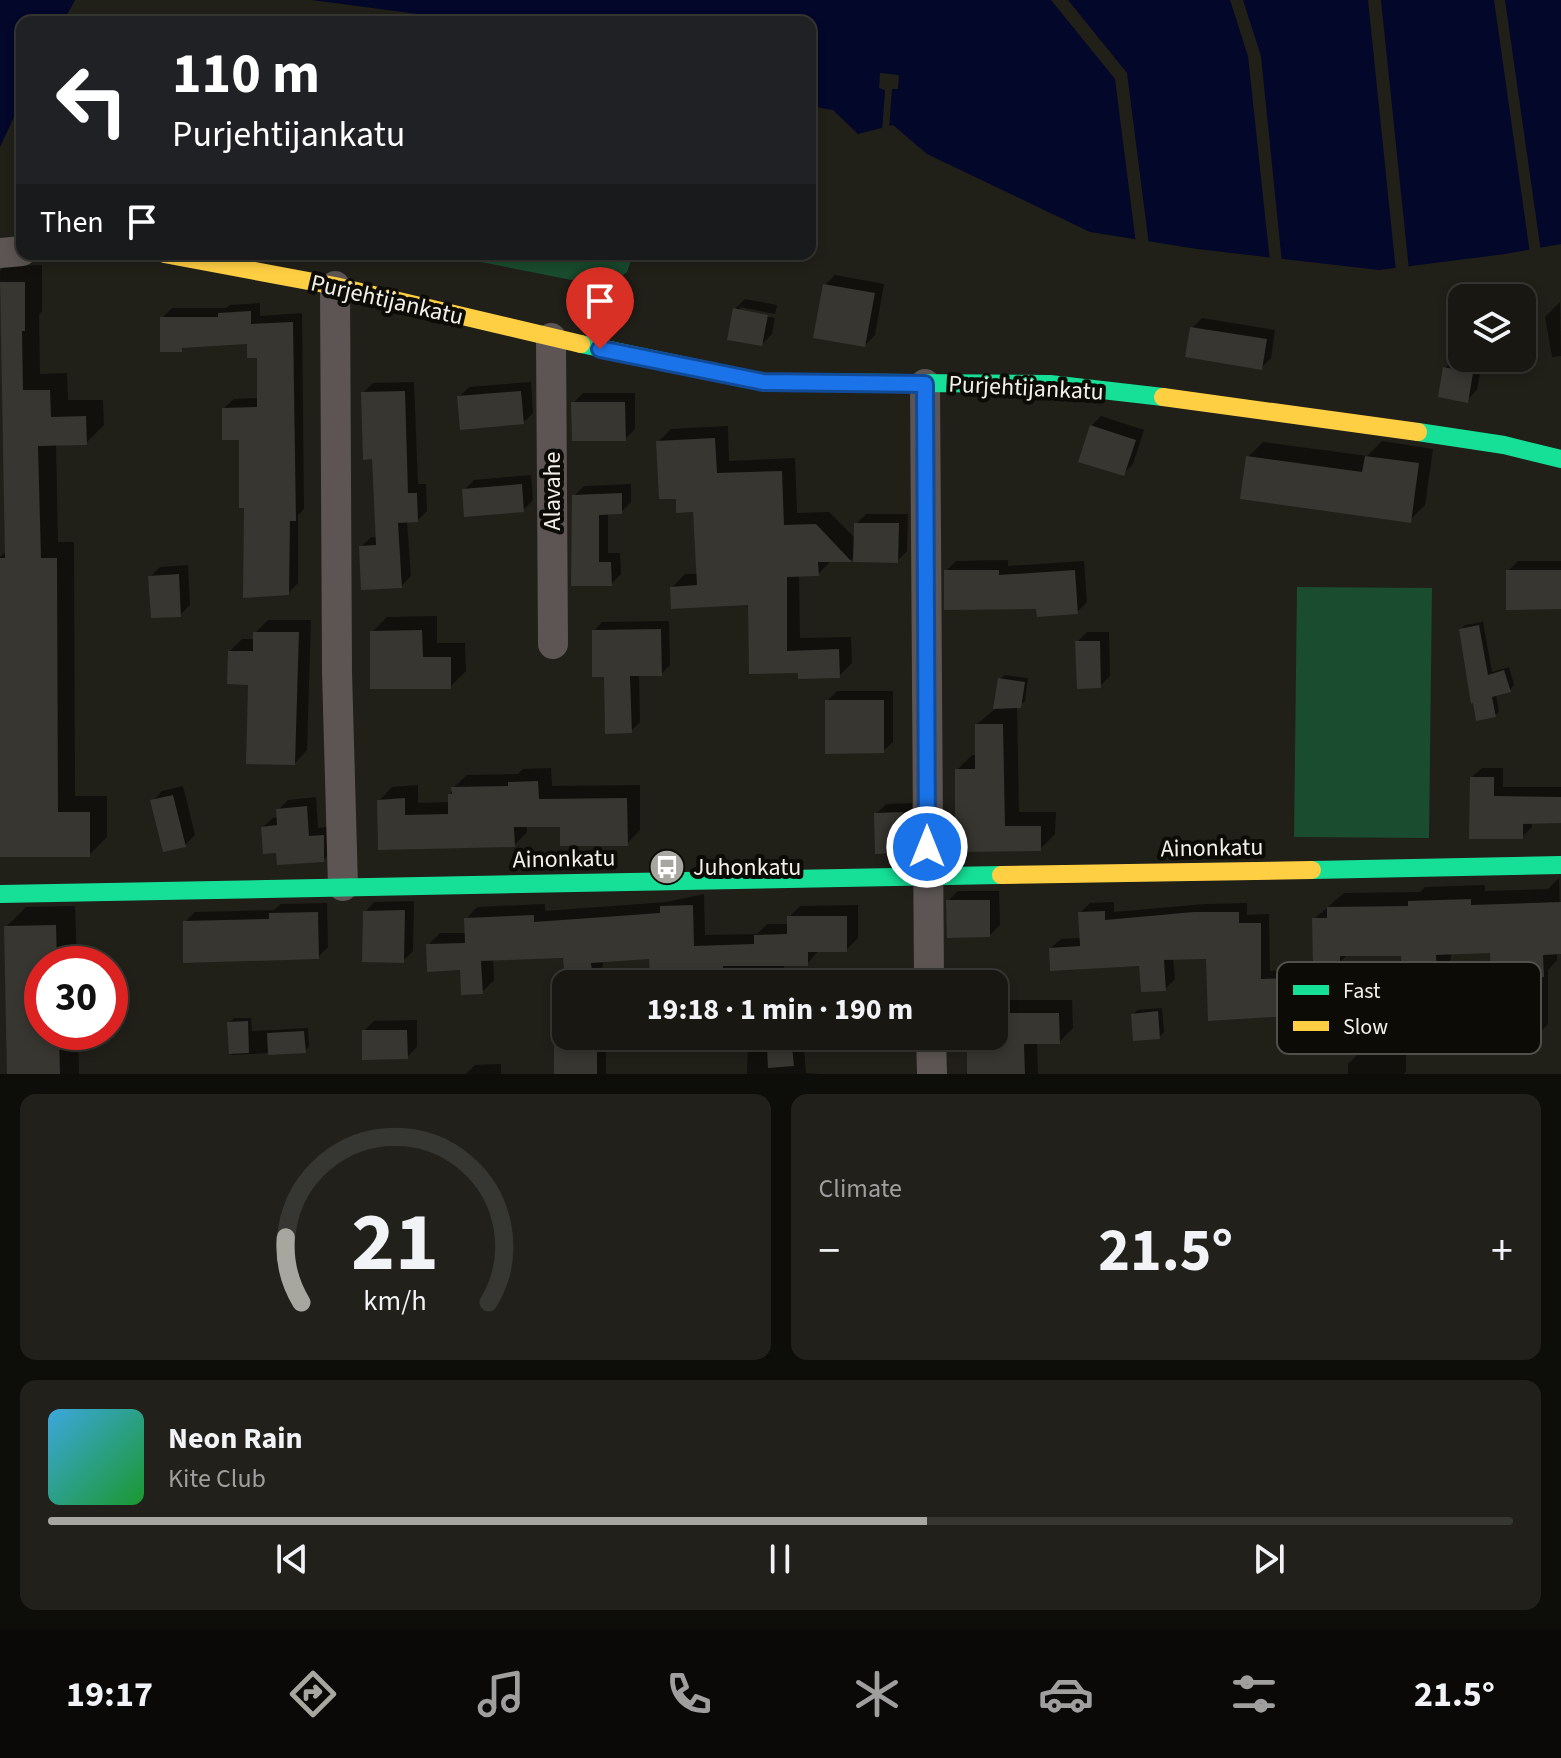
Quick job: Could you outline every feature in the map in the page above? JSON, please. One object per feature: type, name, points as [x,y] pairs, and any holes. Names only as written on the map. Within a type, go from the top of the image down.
[{"type":"street","name":"Purjehtijankatu","points":[[196,260],[335,286],[551,338],[763,382],[1050,384],[1204,402],[1504,445],[1561,459]]},
{"type":"street","points":[[335,286],[337,672],[343,886]]},
{"type":"street","name":"Alavahe","points":[[551,338],[553,644]]},
{"type":"street","points":[[925,384],[929,970]]},
{"type":"street","name":"Ainonkatu","points":[[0,894],[1561,865]]},
{"type":"street","points":[[931,1050],[932,1074]]},
{"type":"green space","points":[[470,260],[631,260],[627,272],[607,287]]},
{"type":"green space","points":[[1297,587],[1432,588],[1429,838],[1294,837]]},
{"type":"water","points":[[0,0],[75,0],[66,16],[16,16],[16,113],[0,147]]},
{"type":"water","points":[[312,0],[1561,0],[1561,244],[1379,270],[1197,249],[1090,232],[927,154],[893,125],[858,134],[833,110],[816,107],[816,16],[433,16]]},
{"type":"pier","points":[[1051,0],[1068,0],[1127,73],[1149,245],[1136,244],[1115,79]]},
{"type":"pier","points":[[1230,0],[1243,0],[1261,56],[1282,263],[1270,262],[1248,56]]},
{"type":"pier","points":[[1368,0],[1381,0],[1409,270],[1396,272]]},
{"type":"pier","points":[[1494,0],[1505,0],[1541,252],[1530,254]]},
{"type":"pier","points":[[880,73],[899,75],[898,89],[892,89],[889,130],[882,132],[885,90],[879,88]]},
{"type":"building","points":[[0,282],[25,282],[23,390],[50,390],[51,417],[86,416],[87,445],[38,446],[41,558],[57,558],[58,812],[90,812],[90,857],[0,857],[0,558],[5,558]]},
{"type":"building","points":[[823,284],[875,293],[865,347],[813,338]]},
{"type":"building","points":[[733,308],[768,315],[762,346],[727,340]]},
{"type":"building","points":[[251,311],[251,324],[293,322],[296,521],[290,521],[289,595],[243,598],[244,508],[239,508],[239,440],[222,440],[222,408],[257,407],[257,358],[247,358],[247,344],[160,352],[160,317],[218,317],[218,313]]},
{"type":"building","points":[[1190,327],[1267,339],[1262,370],[1185,357]]},
{"type":"building","points":[[1443,367],[1448,368],[1448,372],[1473,373],[1468,403],[1438,397]]},
{"type":"building","points":[[405,391],[408,493],[417,493],[418,522],[398,523],[402,588],[361,590],[359,546],[376,545],[372,459],[363,460],[361,392]]},
{"type":"building","points":[[521,391],[524,424],[460,430],[457,396]]},
{"type":"building","points":[[571,402],[625,402],[626,441],[572,441]]},
{"type":"building","points":[[1090,425],[1136,440],[1124,476],[1078,462]]},
{"type":"building","points":[[715,438],[717,473],[782,471],[784,525],[816,524],[852,562],[818,562],[819,576],[787,577],[787,651],[839,649],[840,678],[798,679],[798,673],[749,674],[748,605],[671,609],[670,587],[697,585],[693,512],[676,513],[676,499],[659,499],[656,441]]},
{"type":"building","points":[[1246,456],[1362,472],[1365,456],[1419,463],[1411,523],[1240,499]]},
{"type":"building","points":[[522,484],[524,512],[464,517],[462,489]]},
{"type":"building","points":[[622,493],[622,514],[599,515],[599,562],[611,562],[612,586],[571,586],[572,495]]},
{"type":"building","points":[[854,523],[899,523],[898,563],[853,562]]},
{"type":"building","points":[[944,570],[999,570],[999,575],[1075,570],[1078,614],[1037,617],[1036,609],[944,610]]},
{"type":"building","points":[[1506,570],[1561,570],[1561,609],[1506,610]]},
{"type":"building","points":[[179,574],[181,617],[151,618],[148,576]]},
{"type":"building","points":[[1479,625],[1488,675],[1504,670],[1511,692],[1492,697],[1496,717],[1476,721],[1459,629]]},
{"type":"building","points":[[661,629],[662,676],[630,676],[632,733],[605,734],[604,677],[592,677],[592,630]]},
{"type":"building","points":[[422,630],[423,657],[451,657],[451,689],[370,689],[370,631]]},
{"type":"building","points":[[253,632],[299,632],[295,765],[246,764],[248,685],[227,684],[228,651],[253,651]]},
{"type":"building","points":[[1075,641],[1100,641],[1101,688],[1077,689]]},
{"type":"building","points":[[998,678],[1025,682],[1021,708],[993,709]]},
{"type":"building","points":[[825,700],[884,700],[884,753],[825,754]]},
{"type":"building","points":[[975,724],[1003,724],[1005,826],[1041,826],[1041,851],[955,852],[955,769],[975,769]]},
{"type":"building","points":[[1470,777],[1494,777],[1494,796],[1561,797],[1561,823],[1523,824],[1523,839],[1469,839]]},
{"type":"building","points":[[538,781],[539,799],[627,798],[628,846],[560,846],[560,827],[514,827],[515,847],[378,850],[377,800],[405,798],[405,815],[448,814],[451,787],[508,786],[508,782]]},
{"type":"building","points":[[173,795],[186,847],[163,852],[150,800]]},
{"type":"building","points":[[307,806],[309,836],[324,835],[324,862],[277,865],[276,853],[263,854],[261,827],[277,825],[276,809]]},
{"type":"building","points":[[903,812],[904,853],[875,854],[874,813]]},
{"type":"building","points":[[1471,899],[1471,905],[1561,902],[1561,954],[1543,955],[1544,977],[1541,977],[1541,962],[1490,962],[1490,953],[1436,955],[1436,962],[1401,962],[1401,956],[1340,956],[1340,962],[1313,962],[1312,918],[1327,918],[1327,907],[1408,906],[1408,901]]},
{"type":"building","points":[[946,900],[990,900],[990,937],[947,938]]},
{"type":"building","points":[[693,905],[694,946],[754,944],[754,935],[787,934],[787,916],[847,916],[847,952],[808,952],[808,966],[723,966],[723,970],[649,970],[649,959],[591,963],[592,970],[564,970],[563,958],[481,961],[483,994],[461,995],[460,970],[427,972],[426,944],[465,943],[464,918],[534,915],[534,922],[660,913],[660,906]]},
{"type":"building","points":[[405,910],[404,963],[362,962],[363,911]]},
{"type":"building","points":[[1105,911],[1105,920],[1194,912],[1239,912],[1239,923],[1261,923],[1261,979],[1277,978],[1277,1017],[1208,1021],[1206,959],[1164,960],[1166,991],[1141,992],[1139,966],[1050,971],[1049,948],[1080,946],[1078,912]]},
{"type":"building","points":[[318,912],[319,959],[183,963],[183,921],[269,919],[269,913]]},
{"type":"building","points":[[56,925],[57,946],[24,946],[24,1050],[59,1050],[60,1074],[7,1074],[4,926]]},
{"type":"building","points":[[1158,1011],[1160,1039],[1133,1041],[1131,1014]]},
{"type":"building","points":[[1008,1013],[1059,1013],[1060,1044],[1024,1044],[1025,1074],[967,1074],[967,1050],[1008,1050]]},
{"type":"building","points":[[248,1021],[249,1053],[229,1054],[227,1022]]},
{"type":"building","points":[[362,1030],[407,1030],[408,1059],[362,1060]]},
{"type":"building","points":[[304,1031],[306,1053],[268,1055],[267,1033]]},
{"type":"building","points":[[554,1050],[597,1050],[597,1074],[554,1074]]},
{"type":"building","points":[[767,1050],[792,1050],[794,1066],[768,1068]]},
{"type":"traffic: fast","points":[[581,344],[763,382],[1050,384],[1163,397]]},
{"type":"traffic: fast","points":[[1418,432],[1504,445],[1561,459]]},
{"type":"traffic: fast","points":[[1312,870],[1561,865]]},
{"type":"traffic: fast","points":[[0,894],[1001,875]]},
{"type":"traffic: slow","points":[[196,260],[335,286],[581,344]]},
{"type":"traffic: slow","points":[[1163,397],[1418,432]]},
{"type":"traffic: slow","points":[[1001,875],[1312,870]]},
{"type":"place","name":"Juhonkatu","points":[[667,867]]},
{"type":"route","points":[[600,349],[763,382],[925,384],[927,847]]}]
